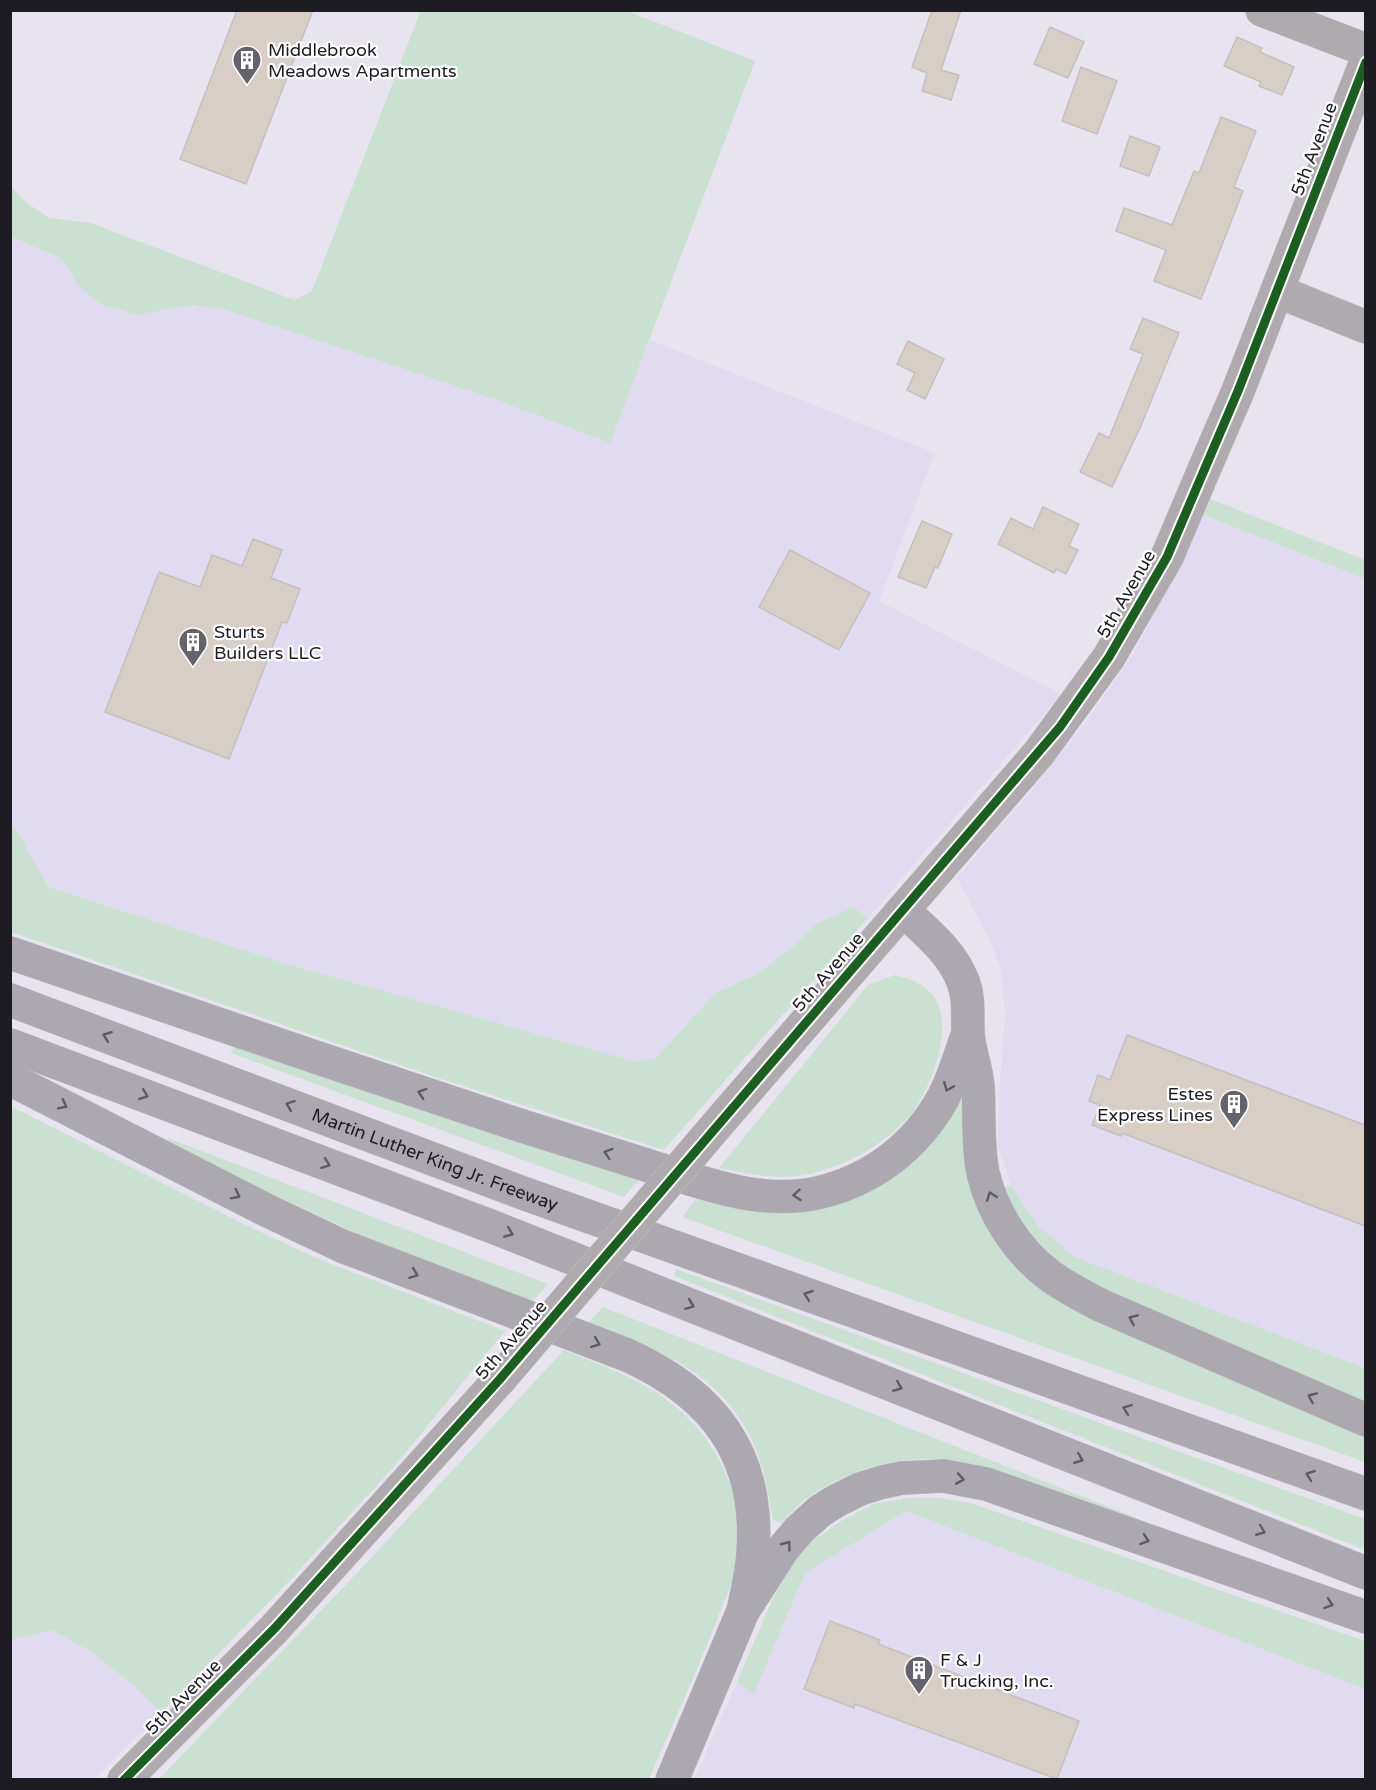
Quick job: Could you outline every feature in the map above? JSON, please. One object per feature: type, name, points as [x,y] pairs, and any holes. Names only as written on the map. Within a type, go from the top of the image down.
[{"type":"highway","points":[[903,910],[949,956],[957,967],[967,993],[968,1033],[978,1086],[977,1120],[983,1174],[1000,1217],[1011,1235],[1034,1261],[1048,1275],[1100,1305],[1365,1420]]},
{"type":"highway","points":[[10,953],[380,1080],[709,1185],[761,1195],[815,1193],[841,1186],[865,1176],[899,1153],[917,1135],[944,1096],[968,1033]]},
{"type":"highway","name":"Martin Luther King Jr. Freeway","points":[[10,1000],[520,1192],[1365,1494]]},
{"type":"highway","points":[[10,1045],[493,1227],[1365,1573]]},
{"type":"highway","points":[[10,1079],[324,1238],[627,1355],[663,1372],[679,1383],[714,1415],[737,1452],[745,1476],[752,1502],[754,1527],[753,1555],[743,1611]]},
{"type":"highway","points":[[672,1779],[743,1611],[783,1549],[820,1511],[860,1489],[883,1482],[903,1478],[944,1476],[986,1484],[1365,1617]]},
{"type":"street","points":[[1262,10],[1365,50]]},
{"type":"street","name":"5th Avenue","points":[[124,1779],[274,1628],[500,1379],[1060,727],[1109,657],[1167,557],[1238,391],[1365,62]]},
{"type":"street","points":[[1277,291],[1365,327]]},
{"type":"shaded area","points":[[10,237],[61,258],[77,284],[100,304],[137,315],[192,305],[223,309],[494,399],[609,442],[650,340],[935,453],[879,601],[1061,694],[868,918],[852,907],[815,924],[791,948],[757,974],[714,994],[657,1057],[637,1062],[287,964],[48,887],[18,832],[11,825]]},
{"type":"shaded area","points":[[1201,514],[1365,579],[1365,1368],[1075,1257],[1039,1227],[1011,1186],[998,1146],[1005,1015],[1001,971],[992,945],[957,878],[1040,780],[1090,716],[1133,654],[1166,591]]},
{"type":"shaded area","points":[[906,1511],[1365,1689],[1365,1779],[694,1780],[737,1682],[754,1693],[805,1573]]},
{"type":"shaded area","points":[[50,1630],[90,1651],[139,1690],[161,1713],[94,1779],[11,1780],[11,1640]]},
{"type":"green space","points":[[421,10],[627,11],[755,61],[610,443],[494,399],[223,309],[192,305],[137,315],[100,304],[77,284],[61,258],[11,237],[11,186],[23,200],[49,218],[91,223],[294,300],[312,291]]},
{"type":"green space","points":[[1208,498],[1365,560],[1365,579],[1201,514]]},
{"type":"green space","points":[[11,825],[18,832],[48,887],[287,964],[637,1062],[657,1057],[714,994],[757,974],[791,948],[815,924],[853,907],[868,918],[664,1150],[438,1078],[11,932]]},
{"type":"green space","points":[[895,975],[927,989],[939,1006],[942,1021],[938,1058],[932,1076],[916,1108],[907,1119],[886,1138],[862,1154],[836,1166],[809,1174],[775,1177],[719,1168],[868,985]]},
{"type":"green space","points":[[234,1046],[640,1179],[624,1197],[231,1053]]},
{"type":"green space","points":[[957,1100],[964,1103],[962,1130],[965,1163],[987,1227],[1365,1436],[1365,1462],[682,1217],[696,1199],[752,1210],[826,1207],[861,1196],[896,1175]]},
{"type":"green space","points":[[10,1106],[316,1258],[505,1331],[392,1469],[293,1577],[161,1713],[139,1690],[90,1651],[51,1630],[11,1640]]},
{"type":"green space","points":[[168,1138],[548,1284],[532,1302],[442,1268],[374,1241],[282,1199],[166,1142]]},
{"type":"green space","points":[[1011,1186],[1039,1227],[1075,1257],[1365,1368],[1365,1406],[1092,1286],[1036,1245],[1001,1187]]},
{"type":"green space","points":[[676,1269],[1365,1519],[1365,1550],[674,1276]]},
{"type":"green space","points":[[603,1307],[1147,1522],[1146,1524],[1000,1473],[942,1459],[905,1460],[867,1468],[816,1492],[798,1505],[782,1523],[773,1520],[760,1459],[738,1416],[722,1396],[683,1365],[637,1342],[588,1323]]},
{"type":"green space","points":[[564,1350],[651,1389],[677,1408],[691,1421],[714,1451],[724,1468],[736,1505],[740,1543],[729,1590],[649,1779],[158,1780],[357,1573]]},
{"type":"green space","points":[[907,1498],[941,1498],[974,1504],[1365,1641],[1365,1689],[906,1511],[805,1573],[754,1694],[737,1682],[773,1598],[790,1568],[810,1543],[839,1522],[873,1504]]},
{"type":"building","name":"Middlebrook Meadows Apartments","points":[[237,10],[313,10],[246,184],[180,159]]},
{"type":"building","points":[[932,10],[961,10],[941,70],[959,75],[951,100],[922,91],[927,73],[912,67]]},
{"type":"building","points":[[1050,27],[1084,42],[1068,78],[1034,64]]},
{"type":"building","points":[[1237,37],[1262,48],[1260,52],[1294,67],[1282,95],[1259,86],[1261,82],[1224,66]]},
{"type":"building","points":[[1081,67],[1117,81],[1097,134],[1062,121]]},
{"type":"building","points":[[1221,117],[1256,131],[1234,187],[1243,191],[1201,299],[1154,281],[1166,250],[1116,231],[1124,208],[1172,225],[1194,171],[1199,173]]},
{"type":"building","points":[[1130,136],[1160,147],[1149,176],[1120,166]]},
{"type":"building","points":[[1143,318],[1179,333],[1140,428],[1112,487],[1080,472],[1099,433],[1109,438],[1143,354],[1130,349]]},
{"type":"building","points":[[908,341],[944,359],[925,399],[907,390],[915,373],[897,364]]},
{"type":"building","points":[[1043,507],[1079,524],[1069,546],[1078,550],[1066,574],[1056,569],[1054,573],[998,544],[1011,518],[1033,529]]},
{"type":"building","points":[[922,521],[952,534],[938,568],[935,567],[926,588],[898,577]]},
{"type":"building","name":"Sturts Builders LLC","points":[[253,539],[282,550],[271,578],[300,589],[287,623],[282,622],[229,759],[105,712],[159,572],[200,587],[212,555],[242,566]]},
{"type":"building","points":[[790,550],[870,593],[839,650],[759,607]]},
{"type":"building","name":"Estes Express Lines","points":[[1127,1035],[1365,1125],[1365,1226],[1122,1133],[1121,1136],[1092,1125],[1100,1105],[1089,1101],[1098,1075],[1110,1080]]},
{"type":"building","name":"F & J Trucking, Inc.","points":[[830,1621],[880,1640],[878,1644],[1079,1721],[1057,1779],[855,1704],[854,1708],[804,1689]]},
{"type":"cycle path","points":[[124,1780],[275,1628],[500,1379],[1060,727],[1109,657],[1167,557],[1238,391],[1366,62]]},
{"type":"place","name":"Middlebrook Meadows Apartments","points":[[247,86]]},
{"type":"place","name":"Sturts Builders LLC","points":[[193,668]]},
{"type":"place","name":"Estes Express Lines","points":[[1234,1130]]},
{"type":"place","name":"F & J Trucking, Inc.","points":[[919,1696]]}]
